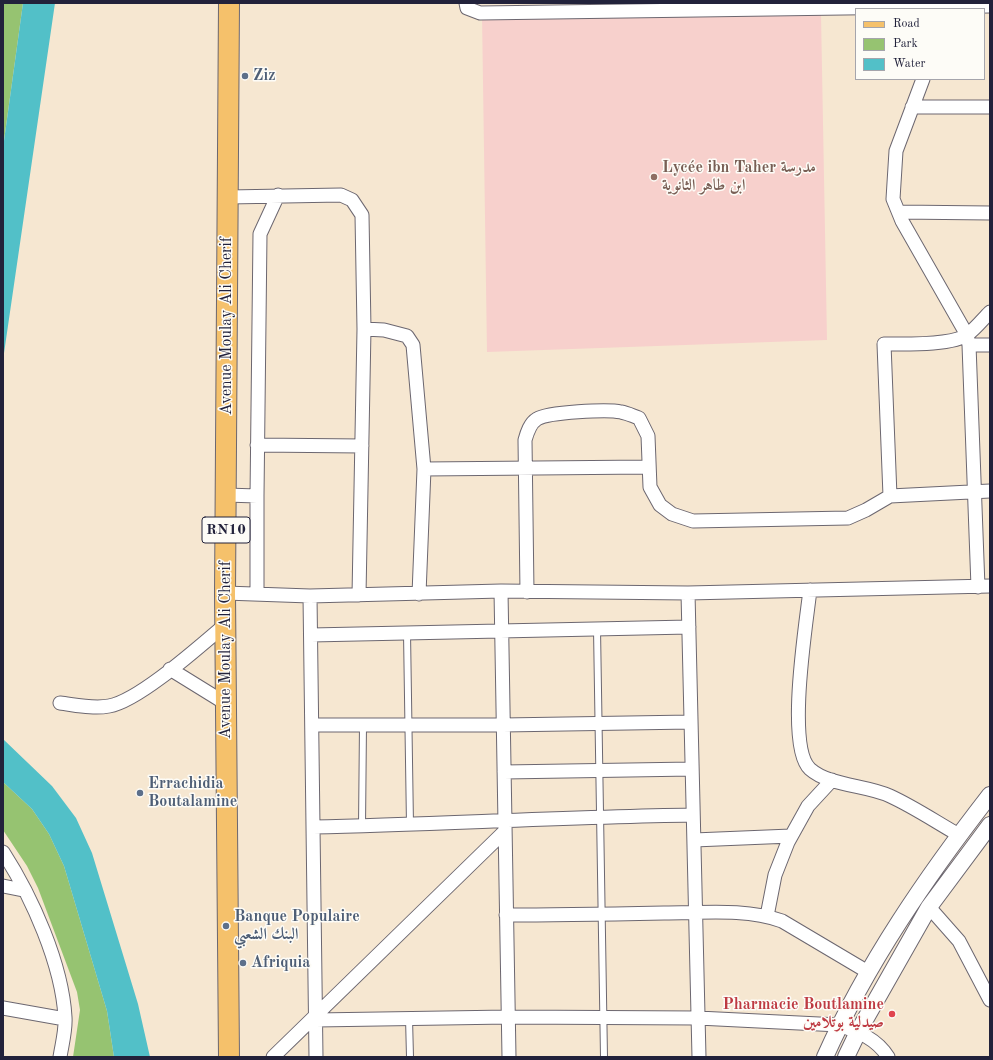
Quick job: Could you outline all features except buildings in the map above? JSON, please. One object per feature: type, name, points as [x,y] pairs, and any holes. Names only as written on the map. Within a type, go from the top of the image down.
[{"type":"main road","name":"Avenue Moulay Ali Cherif","points":[[229,3],[225,593],[229,1057]]},
{"type":"street","points":[[466,3],[467,8],[480,13],[990,6]]},
{"type":"street","points":[[225,593],[310,596],[501,591],[688,593],[984,587],[976,491],[968,340],[893,199],[896,151],[923,80]]},
{"type":"street","points":[[912,107],[990,107]]},
{"type":"street","points":[[257,594],[260,234],[278,195]]},
{"type":"street","points":[[228,197],[341,195],[352,200],[362,215],[364,329],[359,595]]},
{"type":"street","points":[[899,212],[990,213]]},
{"type":"street","points":[[968,340],[990,312]]},
{"type":"street","points":[[364,329],[384,330],[407,336],[414,345],[424,469],[419,594]]},
{"type":"street","points":[[890,496],[884,344],[918,345],[968,340],[990,345]]},
{"type":"street","points":[[527,592],[524,467],[525,440],[528,429],[537,419],[548,416],[586,412],[621,412],[639,418],[648,436],[648,467],[650,487],[660,505],[672,514],[693,520],[848,518],[866,510],[890,496],[990,491]]},
{"type":"street","points":[[258,445],[362,446]]},
{"type":"street","points":[[424,469],[648,467]]},
{"type":"street","points":[[226,495],[257,496]]},
{"type":"street","points":[[810,590],[800,678],[798,734],[800,752],[806,764],[820,776],[890,795],[959,835]]},
{"type":"street","points":[[501,591],[508,1057]]},
{"type":"street","points":[[688,593],[699,1057]]},
{"type":"street","points":[[310,596],[316,1057]]},
{"type":"street","points":[[60,703],[94,708],[110,706],[133,695],[170,669],[226,624]]},
{"type":"street","points":[[310,635],[689,627]]},
{"type":"street","points":[[170,669],[225,703]]},
{"type":"street","points":[[312,725],[503,725],[691,722]]},
{"type":"street","points":[[504,772],[692,769]]},
{"type":"street","points":[[767,916],[775,875],[792,836],[808,806],[832,780]]},
{"type":"street","points":[[825,1057],[839,1025],[868,972],[925,883],[990,795]]},
{"type":"street","points":[[313,827],[410,825],[505,826],[600,816],[693,816]]},
{"type":"street","points":[[846,1057],[858,1032],[929,907],[990,825]]},
{"type":"street","points":[[273,1057],[316,1017],[505,826]]},
{"type":"street","points":[[694,840],[792,836]]},
{"type":"street","points":[[3,852],[37,918],[57,970],[65,1019],[60,1057]]},
{"type":"street","points":[[3,886],[23,890]]},
{"type":"street","points":[[929,907],[959,941],[990,1000]]},
{"type":"street","points":[[506,915],[747,913],[767,916],[782,921],[868,972]]},
{"type":"street","points":[[3,1008],[65,1019]]},
{"type":"street","points":[[316,1017],[698,1018],[839,1025],[858,1032],[881,1046],[888,1057]]},
{"type":"lane","points":[[597,629],[604,1057]]},
{"type":"lane","points":[[406,633],[410,825]]},
{"type":"lane","points":[[362,826],[364,725]]},
{"type":"lane","points":[[409,1018],[410,1057]]},
{"type":"shaded area","name":"Lycée ibn Taher مدرسة ابن طاهر الثانوية","points":[[482,14],[821,15],[827,340],[487,352]]},
{"type":"green space","points":[[3,3],[23,3],[3,148]]},
{"type":"green space","points":[[3,782],[32,809],[49,834],[64,866],[107,1011],[114,1057],[73,1057],[80,1010],[77,992],[38,888],[27,866],[3,830]]},
{"type":"water","points":[[23,3],[55,3],[3,360],[3,148]]},
{"type":"water","points":[[3,739],[52,786],[76,818],[92,853],[138,1004],[150,1057],[114,1057],[107,1011],[64,866],[49,834],[32,809],[3,782]]},
{"type":"place","name":"Ziz","points":[[245,76]]},
{"type":"place","name":"Lycée ibn Taher مدرسة ابن طاهر الثانوية","points":[[654,177]]},
{"type":"place","name":"Errachidia Boutalamine","points":[[140,793]]},
{"type":"place","name":"Banque Populaire البنك الشعبي","points":[[226,926]]},
{"type":"place","name":"Afriquia","points":[[243,963]]},
{"type":"place","name":"Pharmacie Boutlamine صيدلية بوتلامين","points":[[892,1014]]}]
